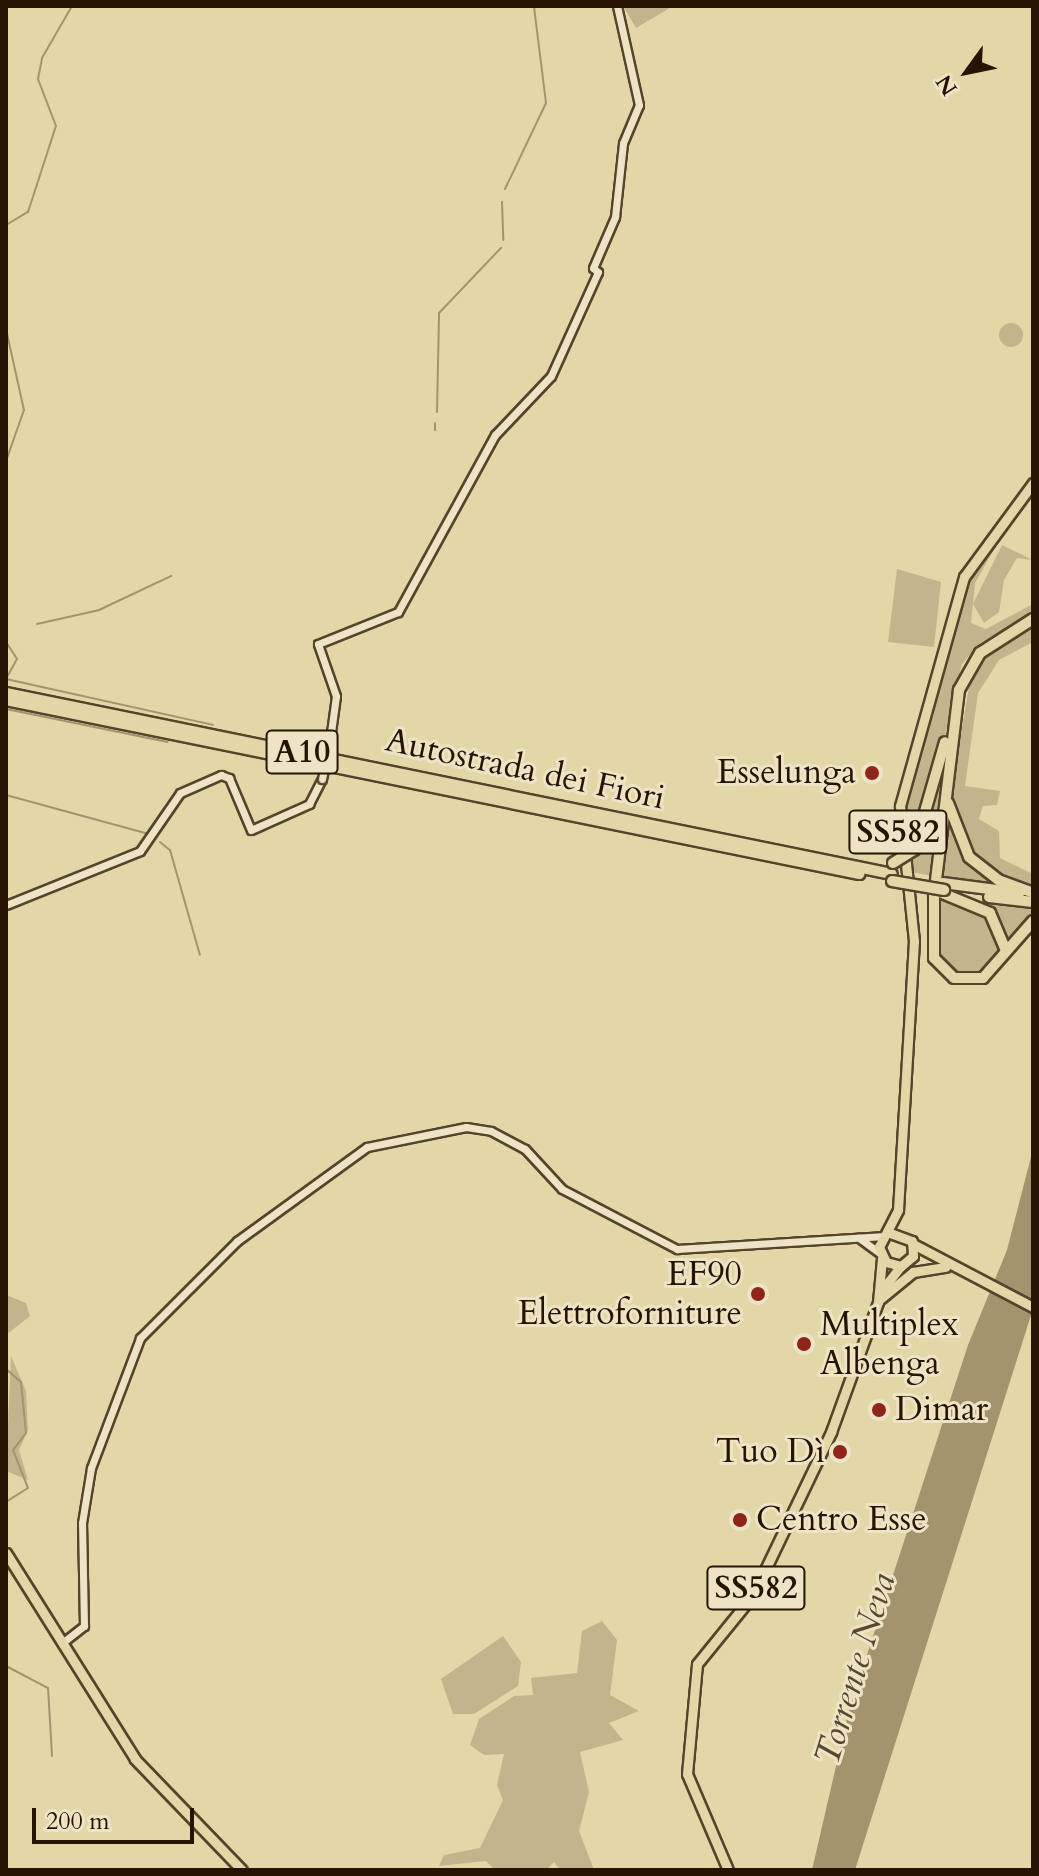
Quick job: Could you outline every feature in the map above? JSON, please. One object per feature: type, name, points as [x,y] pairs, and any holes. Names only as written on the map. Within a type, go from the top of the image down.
[{"type":"highway","points":[[893,873],[914,850],[973,661],[1033,619]]},
{"type":"highway","name":"Autostrada dei Fiori","points":[[6,693],[893,873],[915,885],[1033,902]]},
{"type":"highway","name":"Autostrada dei Fiori","points":[[6,700],[893,873],[943,889],[1033,894]]},
{"type":"highway","points":[[952,726],[933,953],[944,971],[965,981],[989,975],[1030,923]]},
{"type":"highway","points":[[946,777],[951,820],[964,850],[992,877],[1033,894]]},
{"type":"highway","points":[[943,889],[990,913],[1003,931],[1005,955]]},
{"type":"main road","name":"SS582","points":[[887,1235],[898,1210],[914,941],[900,806],[964,577],[1033,483]]},
{"type":"main road","name":"SS582","points":[[898,1210],[906,1234]]},
{"type":"main road","points":[[950,1268],[904,1264],[881,1256],[887,1235],[906,1234],[913,1244],[950,1268],[1033,1307]]},
{"type":"main road","points":[[904,1264],[913,1244]]},
{"type":"main road","name":"SS582","points":[[728,1870],[687,1774],[697,1664],[756,1587],[831,1432],[879,1297],[881,1256]]},
{"type":"main road","name":"SS582","points":[[879,1297],[904,1264]]},
{"type":"main road","points":[[879,1297],[913,1272],[950,1268]]},
{"type":"main road","points":[[6,1553],[135,1759],[242,1870]]},
{"type":"street","points":[[6,905],[140,851],[180,793],[221,775],[229,778],[251,830],[309,804],[322,779],[336,696],[318,644],[398,612],[495,435],[551,376],[598,272],[593,268],[615,217],[623,143],[639,105],[617,6]]},
{"type":"street","points":[[62,1643],[84,1626],[88,1481],[140,1338],[237,1241],[367,1147],[466,1127],[491,1131],[525,1149],[562,1189],[677,1249],[887,1235]]},
{"type":"street","points":[[853,1236],[881,1256]]},
{"type":"shaded area","points":[[623,6],[673,6],[636,28]]},
{"type":"shaded area","points":[[1011,323],[1019,327],[1023,335],[1019,343],[1011,347],[1003,343],[999,335],[1003,327]]},
{"type":"shaded area","points":[[989,542],[996,546],[975,583],[971,623],[986,629],[1033,604],[1033,613],[980,643],[962,664],[923,829],[907,853],[902,815],[976,561]]},
{"type":"shaded area","points":[[1002,545],[1033,560],[1017,558],[1004,580],[999,612],[984,623],[973,604]]},
{"type":"shaded area","points":[[897,569],[941,582],[934,647],[888,642]]},
{"type":"shaded area","points":[[1033,625],[1033,642],[999,660],[978,693],[965,786],[1000,791],[997,805],[983,806],[979,819],[999,831],[1000,858],[1033,874],[1033,889],[996,877],[968,851],[951,793],[971,675],[990,651]]},
{"type":"shaded area","points":[[944,758],[933,876],[911,872],[908,860],[928,832]]},
{"type":"shaded area","points":[[948,824],[962,852],[1000,887],[940,877]]},
{"type":"shaded area","points":[[939,896],[984,912],[1002,949],[986,972],[957,976],[938,959]]},
{"type":"shaded area","points":[[977,903],[1033,908],[1033,918],[1009,939],[998,918]]},
{"type":"shaded area","points":[[1033,1149],[1033,1309],[855,1870],[812,1870],[849,1710],[968,1345],[1007,1250]]},
{"type":"shaded area","points":[[6,1295],[26,1303],[30,1316],[6,1335]]},
{"type":"shaded area","points":[[11,1356],[26,1391],[28,1430],[19,1450],[28,1480],[6,1471]]},
{"type":"shaded area","points":[[602,1621],[617,1640],[610,1695],[639,1711],[609,1723],[623,1740],[580,1752],[589,1792],[579,1831],[594,1870],[560,1870],[554,1862],[546,1870],[495,1870],[486,1861],[439,1866],[444,1855],[480,1848],[503,1800],[497,1785],[504,1754],[484,1755],[470,1745],[479,1719],[514,1696],[533,1695],[531,1678],[577,1673],[582,1631]]},
{"type":"shaded area","points":[[503,1636],[521,1662],[518,1686],[474,1714],[453,1714],[441,1679]]},
{"type":"waterway","points":[[6,225],[28,212],[56,126],[38,79],[42,58],[72,6]]},
{"type":"waterway","points":[[505,189],[546,103],[534,6]]},
{"type":"waterway","points":[[502,202],[503,240]]},
{"type":"waterway","points":[[437,412],[439,313],[501,248]]},
{"type":"waterway","points":[[6,329],[24,410],[6,461]]},
{"type":"waterway","points":[[435,423],[435,430]]},
{"type":"waterway","points":[[37,624],[99,610],[171,576]]},
{"type":"waterway","points":[[6,642],[17,659],[7,677]]},
{"type":"waterway","points":[[6,679],[213,725]]},
{"type":"waterway","points":[[6,709],[168,742]]},
{"type":"waterway","points":[[6,795],[149,834]]},
{"type":"waterway","points":[[160,842],[170,850],[200,955]]},
{"type":"waterway","points":[[6,1302],[6,1329]]},
{"type":"waterway","points":[[6,1369],[21,1382],[26,1433],[13,1450],[28,1488],[6,1502]]},
{"type":"waterway","points":[[6,1666],[48,1688],[52,1756]]},
{"type":"place","name":"Esselunga","points":[[872,773]]},
{"type":"place","name":"EF90 Elettroforniture","points":[[758,1294]]},
{"type":"place","name":"Multiplex Albenga","points":[[804,1344]]},
{"type":"place","name":"Dimar","points":[[879,1410]]},
{"type":"place","name":"Tuo Dì","points":[[840,1452]]},
{"type":"place","name":"Centro Esse","points":[[740,1520]]},
{"type":"water label","name":"Torrente Neva","points":[[855,1669]]}]
